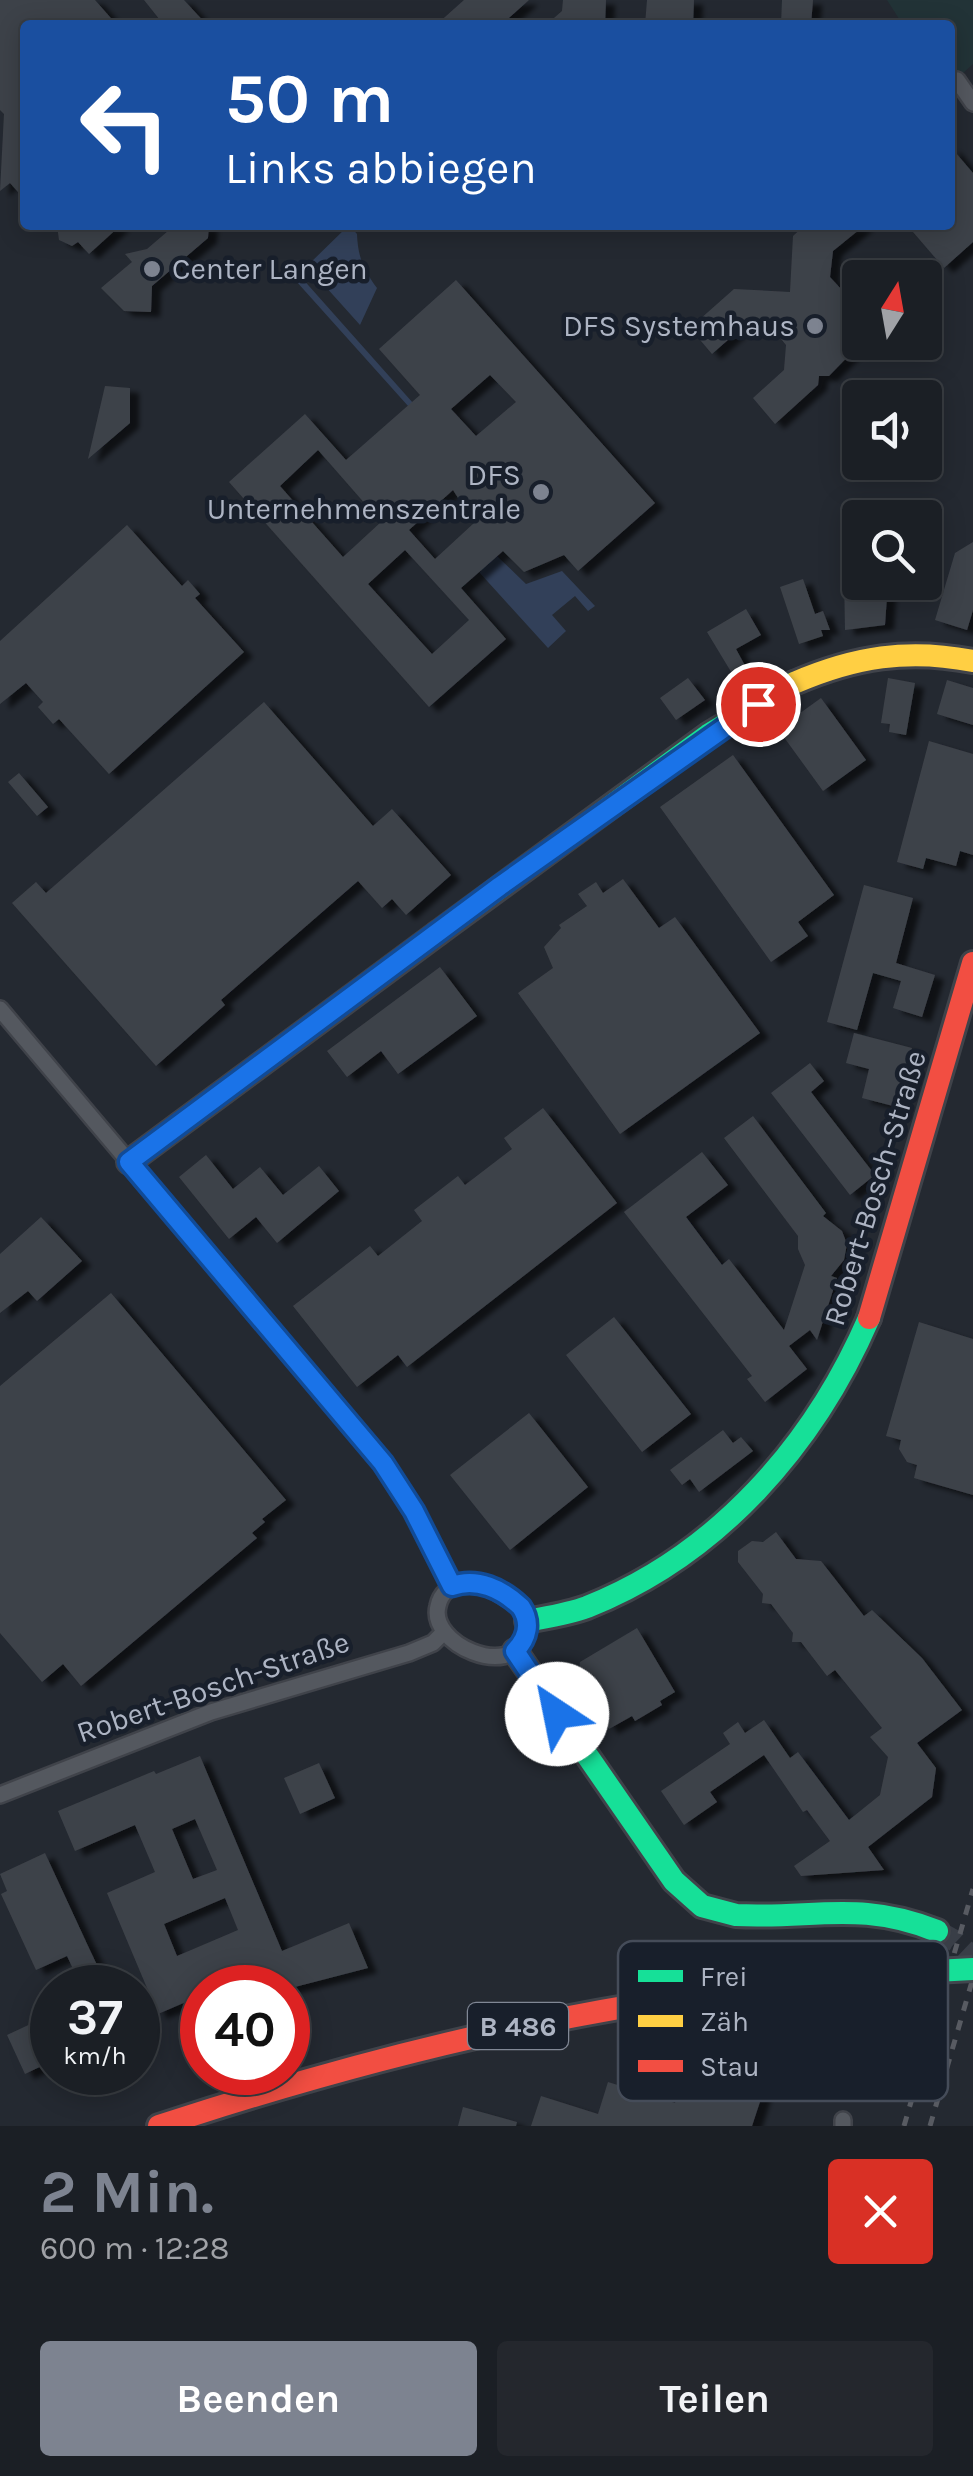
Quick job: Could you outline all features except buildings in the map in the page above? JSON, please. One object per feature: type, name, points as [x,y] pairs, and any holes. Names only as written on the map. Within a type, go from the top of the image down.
[{"type":"street","points":[[957,80],[973,103]]},
{"type":"street","points":[[129,1162],[518,874],[733,720],[780,691],[825,670],[885,654],[920,652],[973,662]]},
{"type":"street","name":"Robert-Bosch-Straße","points":[[527,1621],[566,1616],[587,1608],[654,1574],[694,1546],[764,1484],[820,1411],[852,1360],[872,1311],[973,963]]},
{"type":"street","points":[[0,1009],[383,1463],[414,1511],[452,1586]]},
{"type":"street","points":[[466,1582],[483,1584],[517,1603],[527,1621],[525,1637],[515,1651],[500,1657],[487,1656],[443,1633],[437,1609],[443,1594],[452,1586],[466,1582]]},
{"type":"street","name":"Robert-Bosch-Straße","points":[[0,1795],[190,1720],[410,1654],[443,1633]]},
{"type":"street","points":[[515,1651],[659,1862],[676,1884],[701,1905],[726,1913],[749,1914],[860,1911],[909,1919],[938,1932]]},
{"type":"street","name":"B 486","points":[[948,1970],[973,1969]]},
{"type":"street","name":"B 486","points":[[159,2126],[351,2067],[500,2030],[618,2008]]},
{"type":"shaded area","points":[[887,0],[973,0],[973,64],[963,73],[955,70],[955,20],[900,20]]},
{"type":"water","points":[[344,230],[353,230],[362,262],[377,288],[360,325],[307,266]]},
{"type":"water","points":[[301,277],[421,412],[417,416],[296,281]]},
{"type":"water","points":[[497,556],[526,584],[562,571],[595,606],[588,611],[575,596],[552,615],[566,631],[548,648],[479,572]]},
{"type":"tunnel","points":[[937,1931],[973,1958]]},
{"type":"railway","points":[[948,1975],[973,1889]]},
{"type":"railway","points":[[948,2064],[973,1978]]},
{"type":"railway","points":[[904,2126],[911,2101]]},
{"type":"railway","points":[[930,2126],[937,2101]]},
{"type":"traffic: fast","points":[[438,933],[708,735],[794,683]]},
{"type":"traffic: fast","points":[[527,1621],[580,1609],[634,1585],[679,1558],[719,1526],[790,1452],[846,1365],[869,1318]]},
{"type":"traffic: fast","points":[[515,1651],[674,1881],[702,1906],[736,1915],[860,1913],[937,1931]]},
{"type":"traffic: fast","points":[[948,1970],[973,1969]]},
{"type":"traffic: slow","points":[[794,683],[882,657],[926,655],[973,661]]},
{"type":"traffic: slow","points":[[129,1162],[438,933]]},
{"type":"traffic: jam","points":[[869,1318],[973,963]]},
{"type":"traffic: jam","points":[[159,2126],[289,2085],[421,2050],[618,2008]]},
{"type":"place","name":"Center Langen","points":[[152,269]]},
{"type":"place","name":"DFS Systemhaus","points":[[815,326]]},
{"type":"place","name":"DFS Unternehmenszentrale","points":[[541,492]]},
{"type":"route","points":[[557,1714],[515,1651],[523,1643],[527,1629],[521,1607],[483,1584],[466,1582],[452,1586],[414,1511],[383,1463],[129,1162],[500,886],[758,704]]}]
